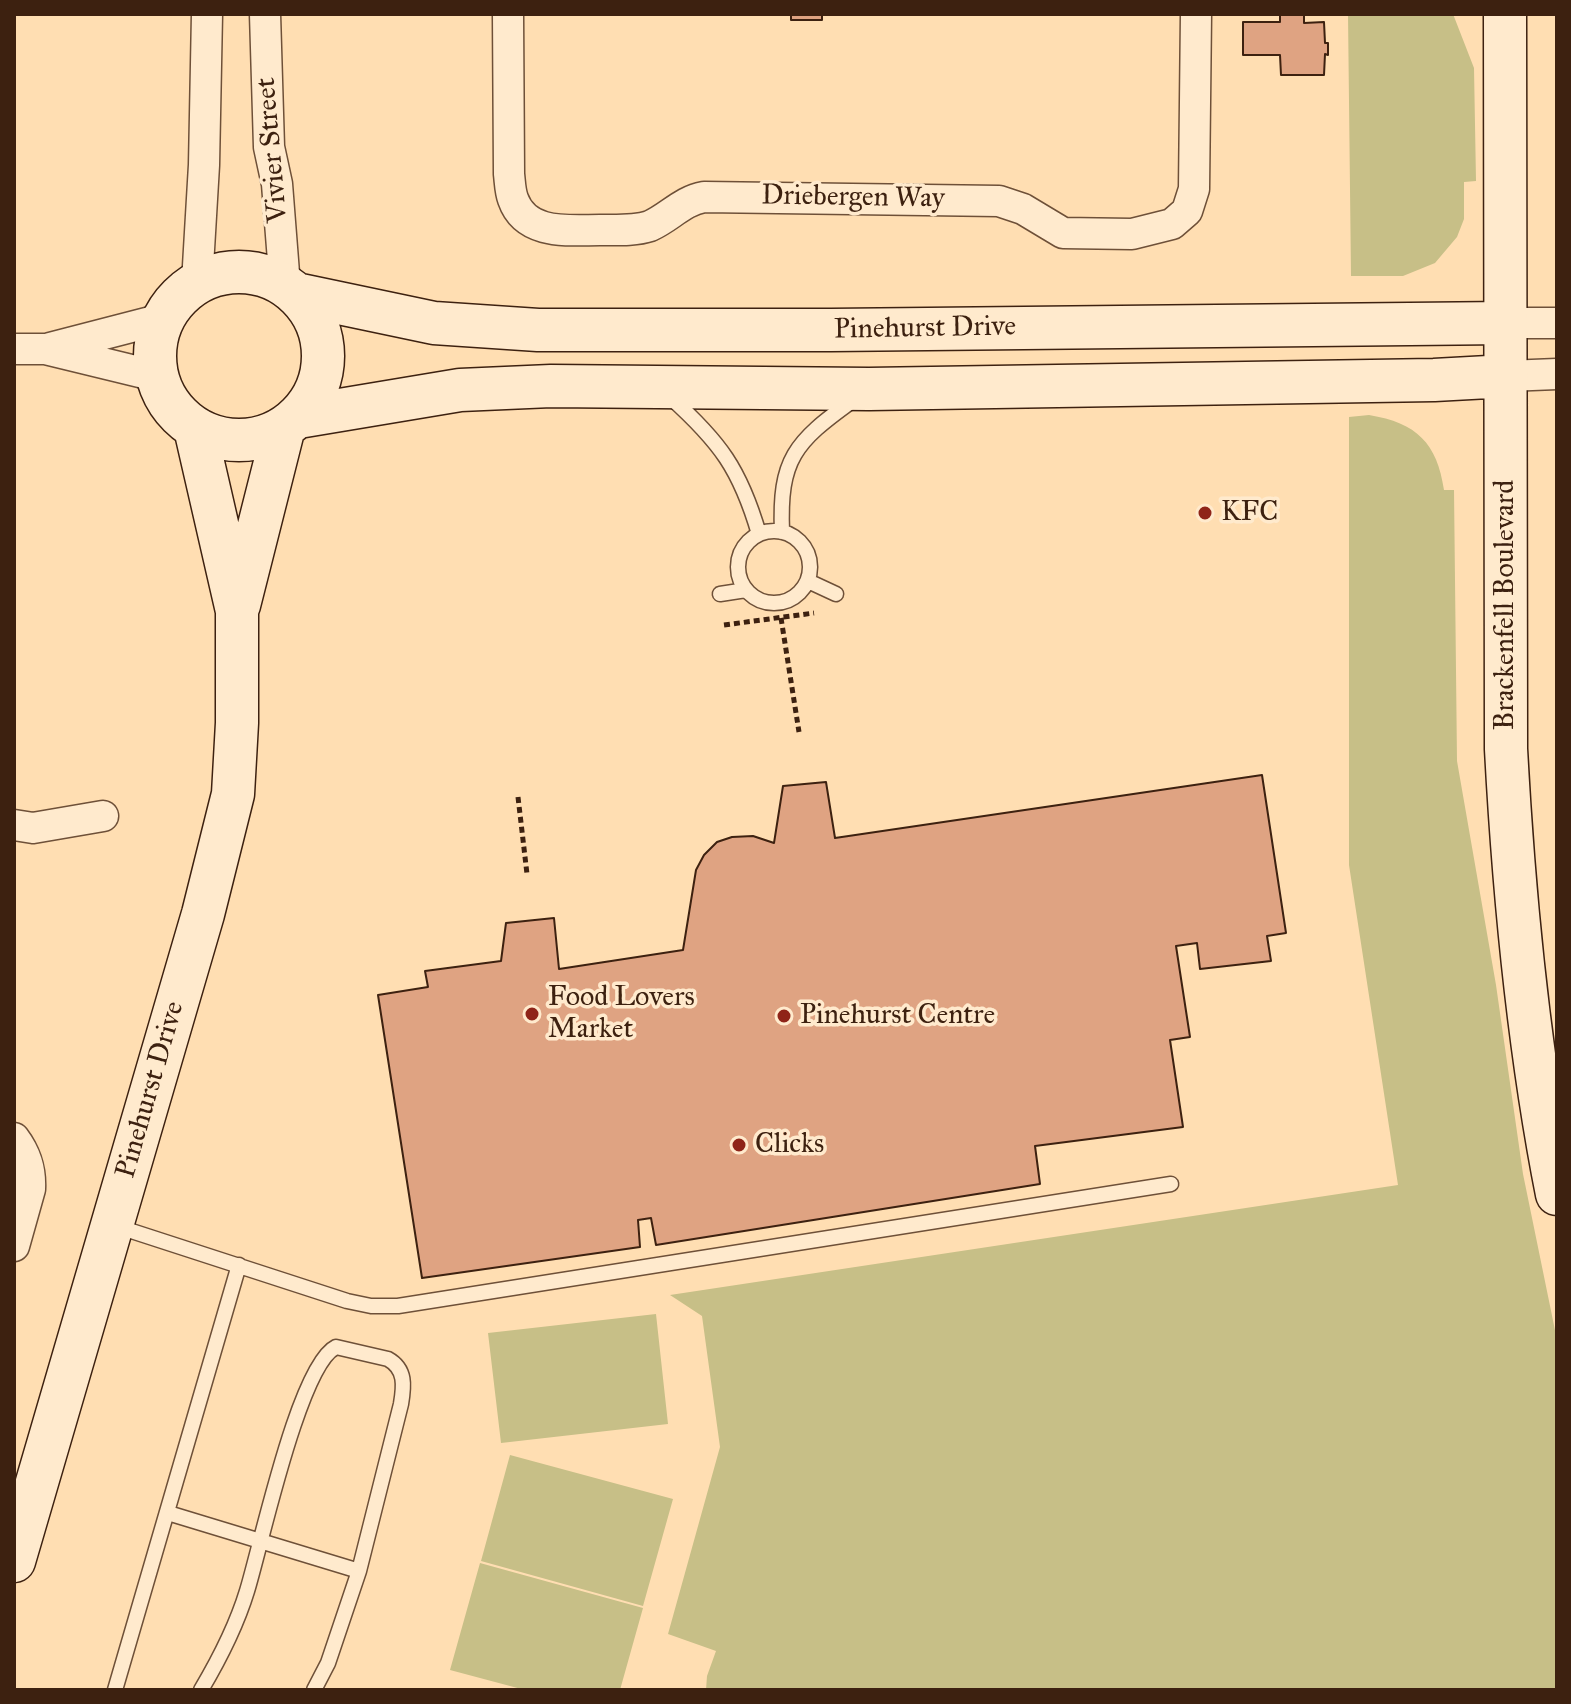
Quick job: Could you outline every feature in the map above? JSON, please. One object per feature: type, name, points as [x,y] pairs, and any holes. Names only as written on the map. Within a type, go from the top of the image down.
[{"type":"street","points":[[197,283],[204,165],[207,14]]},
{"type":"street","name":"Vivier Street","points":[[265,14],[269,147],[291,290]]},
{"type":"street","name":"Driebergen Way","points":[[508,14],[509,174],[513,199],[534,224],[546,228],[620,230],[649,226],[684,203],[704,197],[877,197],[999,201],[1023,209],[1063,233],[1132,234],[1172,224],[1187,211],[1194,189],[1196,14]]},
{"type":"street","name":"Brackenfell Boulevard","points":[[1505,14],[1506,749],[1524,982],[1557,1194]]},
{"type":"street","points":[[241,272],[264,276],[291,290],[313,316],[322,342],[323,369],[314,395],[291,422],[263,437],[240,441],[216,438],[195,428],[170,406],[156,376],[155,343],[162,319],[176,298],[197,283],[218,274],[241,272]]},
{"type":"street","name":"Pinehurst Drive","points":[[291,290],[434,323],[538,330],[1557,323]]},
{"type":"street","points":[[45,349],[162,319]]},
{"type":"street","points":[[14,349],[45,349],[156,376]]},
{"type":"street","name":"Pinehurst Drive","points":[[237,611],[291,422],[460,390],[551,386],[869,389],[1418,380],[1557,374]]},
{"type":"street","name":"Pinehurst Drive","points":[[14,1561],[203,914],[233,794],[237,723],[237,611],[195,428]]},
{"type":"street","points":[[14,825],[33,828],[103,816]]},
{"type":"street","points":[[14,1138],[25,1155],[31,1179],[14,1246]]},
{"type":"lane","points":[[657,386],[703,427],[735,470],[759,534]]},
{"type":"lane","points":[[782,532],[780,497],[784,473],[793,454],[820,424],[869,389]]},
{"type":"lane","points":[[770,531],[793,536],[809,556],[808,581],[791,599],[767,603],[755,598],[740,580],[739,556],[745,545],[759,534],[770,531]]},
{"type":"lane","points":[[808,581],[836,594]]},
{"type":"lane","points":[[720,594],[746,590]]},
{"type":"lane","points":[[111,1224],[347,1301],[371,1306],[398,1306],[1171,1184]]},
{"type":"lane","points":[[115,1690],[239,1265]]},
{"type":"lane","points":[[201,1690],[227,1646],[247,1592],[303,1399],[320,1364],[336,1347],[388,1359],[400,1370],[404,1389],[359,1571],[328,1663],[314,1690]]},
{"type":"lane","points":[[168,1513],[359,1571]]},
{"type":"path","points":[[724,625],[825,612]]},
{"type":"path","points":[[781,618],[799,732]]},
{"type":"path","points":[[518,797],[527,874]]},
{"type":"shaded area","points":[[1348,14],[1453,14],[1474,68],[1476,181],[1464,182],[1464,219],[1457,237],[1435,263],[1403,276],[1351,276]]},
{"type":"shaded area","points":[[1369,415],[1400,423],[1422,438],[1436,460],[1444,490],[1454,490],[1457,761],[1496,985],[1523,1174],[1557,1340],[1557,1690],[706,1690],[707,1676],[716,1651],[668,1634],[720,1447],[702,1316],[670,1295],[1398,1185],[1349,865],[1349,417]]},
{"type":"shaded area","points":[[656,1314],[668,1424],[501,1443],[488,1333]]},
{"type":"shaded area","points":[[510,1455],[673,1499],[643,1606],[481,1561]]},
{"type":"shaded area","points":[[480,1563],[643,1608],[620,1690],[525,1690],[450,1670]]},
{"type":"building","points":[[791,14],[822,14],[822,20],[791,20]]},
{"type":"building","points":[[1280,14],[1304,14],[1304,23],[1324,22],[1328,55],[1325,54],[1324,75],[1281,75],[1280,55],[1243,55],[1243,22],[1280,22]]},
{"type":"building","name":"Pinehurst Centre","points":[[1262,775],[1286,933],[1267,936],[1271,961],[1200,969],[1197,943],[1176,946],[1190,1037],[1170,1040],[1183,1127],[1035,1146],[1040,1184],[656,1245],[651,1218],[638,1220],[640,1247],[422,1278],[378,995],[428,987],[425,971],[501,961],[506,923],[554,918],[559,969],[683,950],[696,870],[704,855],[717,842],[732,837],[753,836],[774,843],[783,786],[826,782],[835,838]]},
{"type":"place","name":"KFC","points":[[1205,513]]},
{"type":"place","name":"Food Lovers Market","points":[[532,1014]]},
{"type":"place","name":"Pinehurst Centre","points":[[784,1016]]},
{"type":"place","name":"Clicks","points":[[739,1145]]}]
